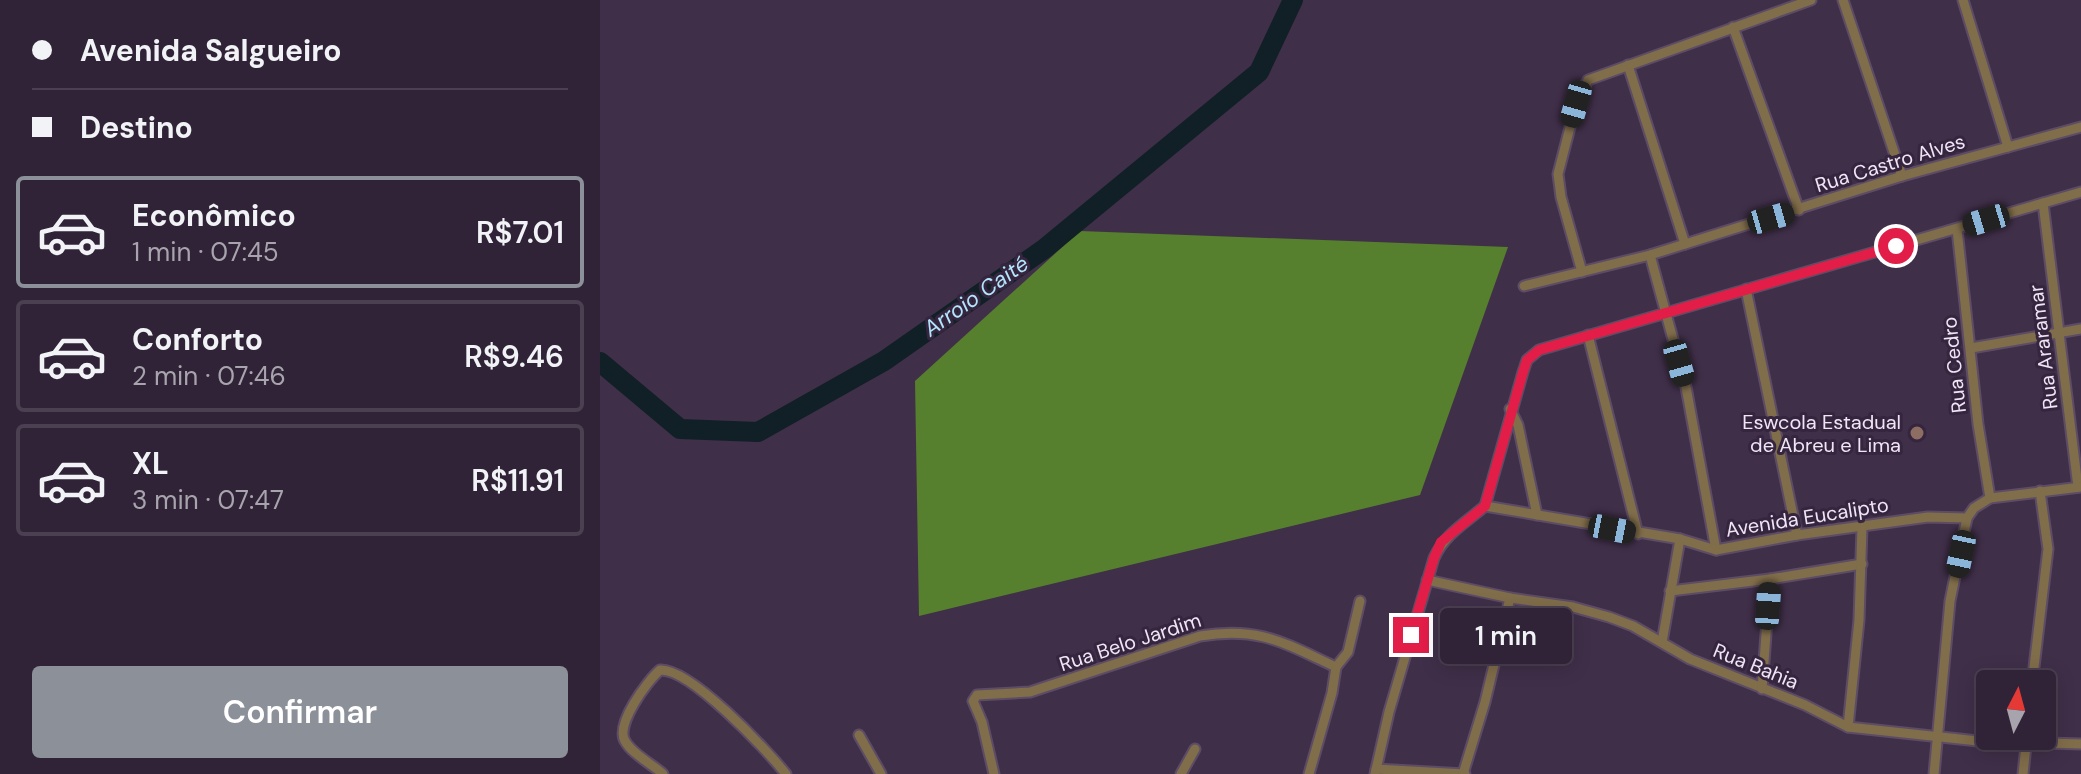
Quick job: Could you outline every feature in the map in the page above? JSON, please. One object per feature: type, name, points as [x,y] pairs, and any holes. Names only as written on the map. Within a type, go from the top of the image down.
[{"type":"street","points":[[1582,272],[1561,197],[1560,162],[1585,83],[1600,73],[1811,0]]},
{"type":"street","points":[[1843,0],[1902,176]]},
{"type":"street","points":[[1963,0],[2008,147]]},
{"type":"street","points":[[1733,27],[1799,210]]},
{"type":"street","points":[[1628,65],[1685,244]]},
{"type":"street","name":"Rua Castro Alves","points":[[1524,286],[1650,255],[1902,176],[2081,127]]},
{"type":"street","points":[[1510,598],[1464,774],[1376,771],[1389,712],[1441,542],[1485,506],[1510,409],[1527,360],[1534,354],[1588,335],[2081,192]]},
{"type":"street","name":"Rua Araramar","points":[[2043,203],[2080,487]]},
{"type":"street","name":"Rua Cedro","points":[[1957,229],[1978,424],[1990,498]]},
{"type":"street","points":[[1650,255],[1686,387],[1716,550]]},
{"type":"street","points":[[1746,289],[1797,535]]},
{"type":"street","points":[[1971,348],[2081,329]]},
{"type":"street","points":[[1588,335],[1638,534]]},
{"type":"street","points":[[1510,409],[1518,425],[1537,515]]},
{"type":"street","points":[[1934,774],[1950,601],[1967,518],[1974,508],[1990,498],[2080,487]]},
{"type":"street","points":[[2034,670],[2048,549],[2040,491]]},
{"type":"street","name":"Avenida Eucalipto","points":[[1485,506],[1680,539],[1716,550],[1928,517],[1967,518]]},
{"type":"street","points":[[1848,727],[1859,620],[1862,527]]},
{"type":"street","points":[[1662,642],[1680,539]]},
{"type":"street","points":[[1670,591],[1862,564]]},
{"type":"street","points":[[1762,689],[1770,579]]},
{"type":"street","name":"Rua Bahia","points":[[1427,580],[1510,598],[1573,607],[1609,617],[1690,659],[1805,705],[1848,727],[1976,738]]},
{"type":"street","points":[[1309,774],[1332,693],[1336,667],[1348,652],[1360,601]]},
{"type":"street","name":"Rua Belo Jardim","points":[[994,774],[982,722],[973,703],[977,695],[1030,692],[1200,636],[1224,632],[1254,633],[1277,639],[1336,667]]},
{"type":"street","points":[[663,774],[625,743],[623,725],[653,676],[660,670],[689,680],[786,774]]},
{"type":"street","points":[[859,735],[881,774]]},
{"type":"street","name":"Rua Bahia","points":[[2056,742],[2081,744]]},
{"type":"street","points":[[1181,774],[1195,749]]},
{"type":"street","points":[[2023,774],[2026,750]]},
{"type":"street","points":[[645,774],[653,765]]},
{"type":"green space","points":[[1080,231],[1508,247],[1420,495],[919,616],[915,381]]},
{"type":"waterway","name":"Arroio Caité","points":[[600,362],[680,429],[758,432],[884,361],[1044,249],[1259,72],[1293,0]]},
{"type":"place","name":"Eswcola Estadual de Abreu e Lima","points":[[1917,433]]},
{"type":"route","points":[[1411,635],[1441,542],[1485,506],[1510,409],[1527,360],[1534,354],[1539,350],[1896,246]]}]
